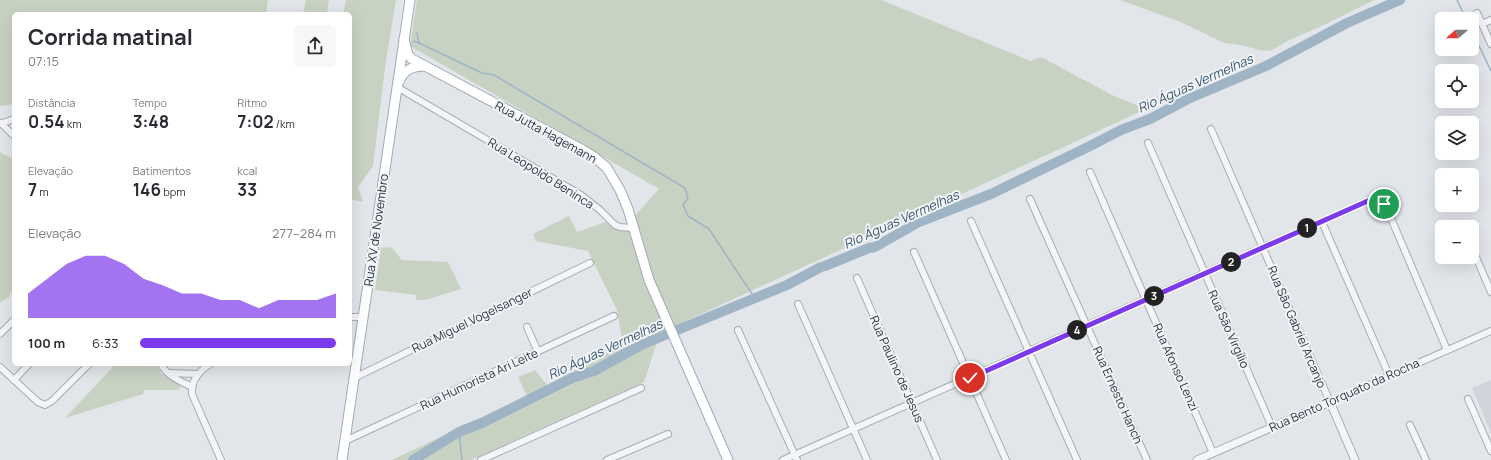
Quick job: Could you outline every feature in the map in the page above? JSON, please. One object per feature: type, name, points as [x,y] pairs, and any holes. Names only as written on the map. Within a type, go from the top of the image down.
[{"type":"main road","name":"Rua XV de Novembro","points":[[342,460],[410,0]]},
{"type":"main road","name":"Rua Jutta Hagemann","points":[[404,40],[408,55],[412,59],[593,156],[606,168],[616,182],[624,199],[633,228]]},
{"type":"main road","points":[[397,87],[400,79],[407,70],[417,66],[425,66]]},
{"type":"main road","points":[[633,228],[649,280],[728,460]]},
{"type":"street","points":[[1479,17],[1491,44]]},
{"type":"street","points":[[1482,24],[1491,20]]},
{"type":"street","name":"Rua Leopoldo Beninca","points":[[397,87],[581,195],[616,225],[620,227],[633,228]]},
{"type":"street","points":[[12,120],[1,124],[12,134]]},
{"type":"street","name":"Rua São Gabriel Arcanjo","points":[[1211,129],[1355,460]]},
{"type":"street","name":"Rua São Virgílio","points":[[1148,143],[1272,427]]},
{"type":"street","name":"Rua Afonso Lenzi","points":[[1090,172],[1213,453]]},
{"type":"street","name":"Rua Ernesto Hanch","points":[[1030,199],[1146,460]]},
{"type":"street","points":[[783,460],[796,457],[853,429],[1370,200],[1377,200],[1384,204],[1447,350]]},
{"type":"street","points":[[971,222],[1077,460]]},
{"type":"street","points":[[1322,222],[1389,375]]},
{"type":"street","points":[[914,252],[1006,460]]},
{"type":"street","name":"Rua Miguel Vogelsanger","points":[[354,378],[590,263]]},
{"type":"street","points":[[1479,264],[1491,292]]},
{"type":"street","name":"Rua Paulino de Jesus","points":[[857,278],[937,460]]},
{"type":"street","points":[[798,304],[867,460]]},
{"type":"street","name":"Rua Humorista Ari Leite","points":[[345,441],[614,316]]},
{"type":"street","points":[[352,317],[363,317]]},
{"type":"street","points":[[0,333],[12,322]]},
{"type":"street","points":[[527,327],[538,352]]},
{"type":"street","points":[[738,330],[796,457]]},
{"type":"street","name":"Rua Bento Torquato da Rocha","points":[[1197,460],[1491,330]]},
{"type":"street","points":[[14,380],[28,366]]},
{"type":"street","points":[[0,367],[38,402],[45,405],[52,401],[87,366]]},
{"type":"street","points":[[162,366],[167,373],[192,387]]},
{"type":"street","points":[[208,366],[198,374],[193,381],[192,387],[194,401],[221,460]]},
{"type":"street","points":[[167,373],[198,374]]},
{"type":"street","points":[[481,460],[641,388]]},
{"type":"street","points":[[1468,398],[1491,451]]},
{"type":"street","points":[[1410,425],[1426,460]]},
{"type":"street","points":[[607,460],[668,434]]},
{"type":"shaded area","points":[[1491,380],[1491,433],[1472,388]]},
{"type":"green space","points":[[0,0],[268,0],[266,12],[12,12],[12,104],[0,106]]},
{"type":"green space","points":[[306,0],[329,0],[327,12],[303,12]]},
{"type":"green space","points":[[346,0],[396,0],[386,60],[373,166],[358,187],[363,202],[352,199],[352,12],[343,12]]},
{"type":"green space","points":[[417,0],[881,0],[1031,61],[1041,57],[1112,95],[1146,109],[660,333],[644,382],[471,460],[392,460],[527,396],[518,377],[535,370],[547,385],[623,344],[617,310],[588,251],[536,241],[533,234],[569,216],[577,232],[606,222],[621,231],[659,189],[410,46]]},
{"type":"green space","points":[[1120,0],[1374,0],[1324,25],[1289,40],[1270,51],[1224,43],[1181,22]]},
{"type":"green space","points":[[0,152],[12,159],[12,290],[9,297],[0,303]]},
{"type":"green space","points":[[391,247],[402,260],[448,262],[461,289],[425,300],[416,300],[416,295],[375,290],[381,248]]},
{"type":"green space","points":[[112,366],[156,366],[162,374],[181,386],[178,390],[144,390],[143,394],[65,418]]},
{"type":"waterway","name":"Rio Águas Vermelhas","points":[[413,460],[459,432],[484,422],[572,378],[594,371],[641,345],[787,285],[821,267],[875,247],[919,222],[991,194],[1121,130],[1150,119],[1188,99],[1266,66],[1347,23],[1400,0]]},
{"type":"waterway","points":[[1457,0],[1463,12]]},
{"type":"waterway","points":[[417,33],[419,43]]},
{"type":"waterway","points":[[413,41],[482,73],[494,75],[685,188],[688,198],[683,205],[688,216],[709,229],[752,294],[757,297]]},
{"type":"waterway","points":[[1479,46],[1491,71]]},
{"type":"waterway","points":[[459,432],[462,460]]},
{"type":"route","points":[[970,378],[1370,200],[1377,200],[1384,204]]}]
